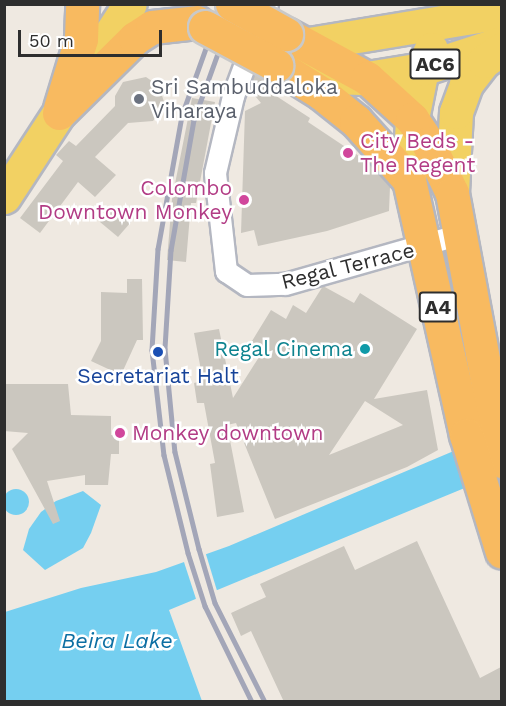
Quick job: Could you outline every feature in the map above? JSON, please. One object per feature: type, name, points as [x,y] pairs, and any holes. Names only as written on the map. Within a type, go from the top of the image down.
[{"type":"highway","points":[[58,113],[81,39],[82,4]]},
{"type":"highway","points":[[169,4],[321,93],[356,121],[409,180]]},
{"type":"highway","points":[[232,4],[367,78],[412,119],[452,193]]},
{"type":"highway","points":[[58,113],[135,38],[152,27],[201,24]]},
{"type":"highway","name":"A4","points":[[409,180],[426,247],[480,430],[501,461]]},
{"type":"highway","name":"A4","points":[[452,193],[460,234],[480,430],[483,497],[501,552]]},
{"type":"main road","points":[[4,197],[130,4]]},
{"type":"main road","name":"AC6","points":[[298,39],[442,23],[501,12]]},
{"type":"main road","points":[[409,180],[412,119],[422,69],[442,23]]},
{"type":"main road","name":"AC6","points":[[367,78],[422,69],[501,43]]},
{"type":"main road","points":[[452,193],[456,112],[466,84],[484,61],[501,49]]},
{"type":"main road","points":[[276,65],[331,77],[367,78]]},
{"type":"street","name":"Regal Terrace","points":[[267,4],[233,96],[215,172],[226,271],[247,285],[285,284],[426,247],[460,234]]},
{"type":"water","name":"Beira Lake","points":[[501,431],[501,473],[169,610],[202,701],[5,702],[5,612],[81,588],[156,572],[229,546]]},
{"type":"water","points":[[16,489],[25,493],[29,502],[25,511],[16,515],[7,511],[3,502],[7,493]]},
{"type":"water","points":[[83,491],[101,505],[91,533],[83,548],[45,570],[23,550],[29,529],[41,512],[56,501]]},
{"type":"pier","points":[[205,551],[218,594],[197,602],[183,559]]},
{"type":"building","points":[[255,75],[273,85],[267,90],[310,118],[308,122],[368,162],[390,187],[389,211],[327,231],[258,246],[254,230],[241,233],[245,111],[261,103],[249,89]]},
{"type":"building","points":[[146,77],[159,86],[165,105],[153,121],[128,123],[95,157],[116,175],[95,197],[78,182],[40,233],[20,218],[63,161],[56,155],[69,141],[76,146],[115,106],[115,96],[123,82]]},
{"type":"building","points":[[192,98],[215,102],[196,203],[191,203],[186,262],[167,260],[172,199]]},
{"type":"building","points":[[114,207],[131,222],[118,237],[100,222]]},
{"type":"building","points":[[127,279],[142,279],[143,340],[137,340],[121,375],[91,361],[101,341],[101,292],[127,293]]},
{"type":"building","points":[[323,286],[354,303],[360,293],[417,329],[374,399],[427,390],[438,450],[407,467],[275,519],[236,423],[227,425],[244,512],[217,517],[210,464],[215,463],[204,403],[197,403],[194,383],[203,381],[194,333],[219,329],[233,398],[261,354],[249,346],[271,310],[286,319],[293,305],[306,313]],"holes":[[[365,401],[403,425],[329,455]]]},
{"type":"building","points":[[4,384],[68,384],[71,415],[111,416],[111,435],[119,435],[119,454],[111,454],[108,485],[85,485],[85,475],[47,481],[60,521],[53,524],[12,449],[28,433],[4,431]]},
{"type":"building","points":[[417,541],[480,678],[501,667],[501,702],[284,702],[251,631],[241,636],[231,613],[266,597],[260,584],[344,546],[355,570]]},
{"type":"railway","points":[[222,4],[182,116],[158,249],[152,350],[164,455],[188,553],[205,606],[252,702]]},
{"type":"railway","points":[[236,4],[194,120],[171,250],[165,349],[175,452],[199,549],[215,603],[265,702]]},
{"type":"place","name":"Sri Sambuddaloka Viharaya","points":[[139,99]]},
{"type":"place","name":"City Beds - The Regent","points":[[348,153]]},
{"type":"place","name":"Colombo Downtown Monkey","points":[[244,200]]},
{"type":"place","name":"Regal Cinema","points":[[365,349]]},
{"type":"place","name":"Secretariat Halt","points":[[158,352]]},
{"type":"place","name":"Monkey downtown","points":[[120,433]]}]
